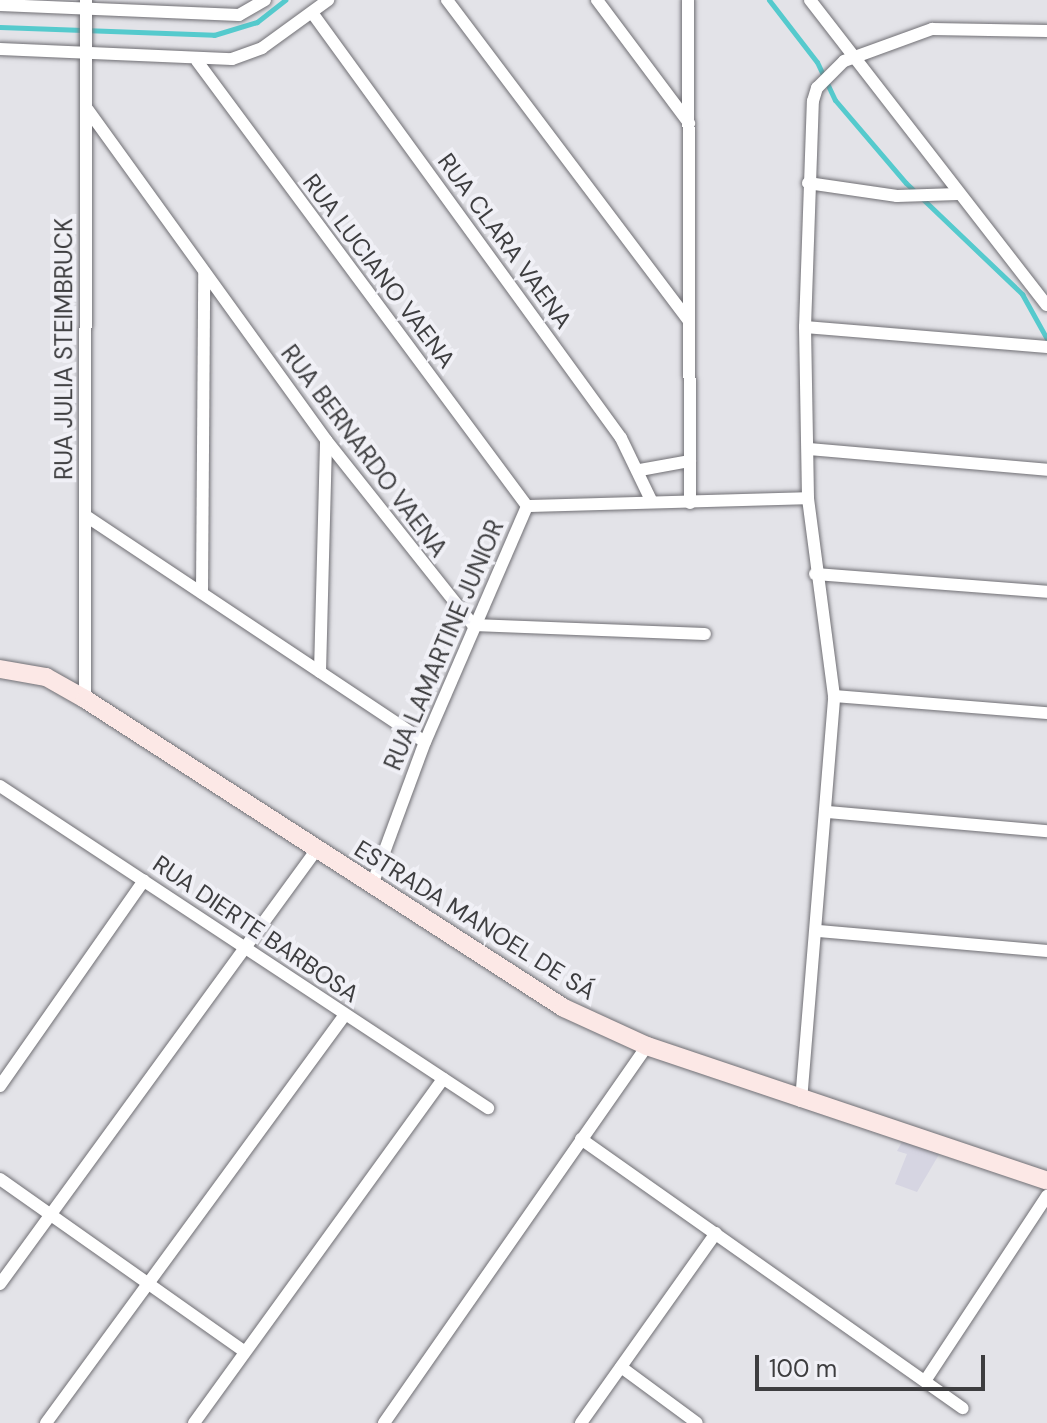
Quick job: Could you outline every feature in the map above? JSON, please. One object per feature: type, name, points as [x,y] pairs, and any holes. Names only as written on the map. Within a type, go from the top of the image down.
[{"type":"main road","name":"ESTRADA MANOEL DE SÁ","points":[[0,669],[46,677],[85,699],[564,1008],[647,1046],[801,1101],[1047,1181]]},
{"type":"street","points":[[208,0],[208,15]]},
{"type":"street","points":[[0,5],[239,15],[265,0]]},
{"type":"street","points":[[0,49],[86,49],[197,61],[232,59],[262,48],[313,14],[328,0]]},
{"type":"street","points":[[447,0],[688,320]]},
{"type":"street","points":[[597,0],[689,123]]},
{"type":"street","points":[[688,0],[690,503]]},
{"type":"street","points":[[810,0],[848,59],[1047,305]]},
{"type":"street","name":"RUA JULIA STEIMBRUCK","points":[[85,699],[86,8]]},
{"type":"street","name":"RUA CLARA VAENA","points":[[313,14],[640,470],[651,500]]},
{"type":"street","points":[[801,1101],[819,931],[834,696],[815,574],[808,498],[805,327],[808,183],[817,88],[848,59],[932,29],[1047,31]]},
{"type":"street","name":"RUA LUCIANO VAENA","points":[[197,61],[527,506]]},
{"type":"street","name":"RUA BERNARDO VAENA","points":[[88,110],[326,440],[473,625]]},
{"type":"street","points":[[808,183],[897,196],[958,194]]},
{"type":"street","points":[[202,593],[204,272]]},
{"type":"street","points":[[805,327],[1047,347]]},
{"type":"street","points":[[320,672],[326,440]]},
{"type":"street","points":[[809,449],[1047,470]]},
{"type":"street","points":[[640,470],[690,461]]},
{"type":"street","name":"RUA LAMARTINE JUNIOR","points":[[372,885],[425,742],[527,506],[651,500],[690,503],[808,498]]},
{"type":"street","points":[[86,516],[425,742]]},
{"type":"street","points":[[815,574],[1047,592]]},
{"type":"street","points":[[473,625],[705,634]]},
{"type":"street","points":[[834,696],[1047,713]]},
{"type":"street","name":"RUA DIERTE BARBOSA","points":[[0,786],[246,946],[344,1016],[488,1108]]},
{"type":"street","points":[[828,812],[1047,831]]},
{"type":"street","points":[[0,1284],[317,849]]},
{"type":"street","points":[[0,1086],[144,880]]},
{"type":"street","points":[[819,931],[1047,951]]},
{"type":"street","points":[[46,1423],[344,1016]]},
{"type":"street","points":[[384,1423],[647,1046]]},
{"type":"street","points":[[194,1423],[443,1079]]},
{"type":"street","points":[[581,1139],[963,1408]]},
{"type":"street","points":[[0,1179],[244,1351]]},
{"type":"street","points":[[925,1381],[1047,1196]]},
{"type":"street","points":[[581,1423],[716,1233]]},
{"type":"street","points":[[621,1367],[697,1423]]},
{"type":"shaded area","points":[[903,1140],[941,1151],[917,1192],[895,1184],[907,1154],[897,1151]]},
{"type":"waterway","points":[[0,27],[214,35],[257,22],[285,0]]},
{"type":"waterway","points":[[769,0],[817,62],[835,100],[906,183],[1022,294],[1047,339]]}]
